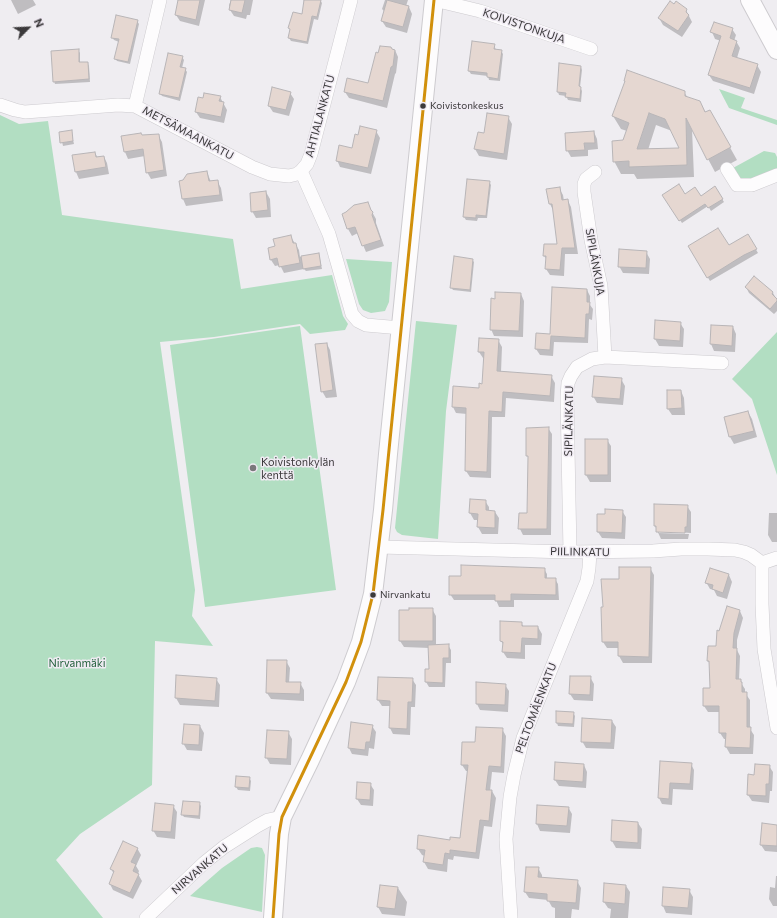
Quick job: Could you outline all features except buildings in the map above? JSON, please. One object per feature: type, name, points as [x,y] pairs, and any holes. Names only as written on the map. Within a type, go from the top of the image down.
[{"type":"street","points":[[136,106],[160,0]]},
{"type":"street","name":"AHTIALANKATU","points":[[351,0],[311,154],[307,164],[301,170],[329,234],[352,314],[358,321],[366,325],[401,328]]},
{"type":"street","points":[[273,918],[279,834],[282,817],[346,682],[361,642],[373,594],[434,0]]},
{"type":"street","name":"KOIVISTONKUJA","points":[[434,0],[480,11],[591,49]]},
{"type":"street","points":[[750,0],[777,50]]},
{"type":"street","name":"METSÄMAANKATU","points":[[0,105],[25,112],[118,105],[136,106],[270,174],[289,176],[297,174],[301,170]]},
{"type":"street","points":[[727,169],[737,185],[752,184],[777,175]]},
{"type":"street","name":"SIPILÄNKUJA","points":[[595,172],[586,179],[584,184],[584,192],[591,240],[601,286],[605,357]]},
{"type":"street","name":"SIPILÄNKATU","points":[[570,552],[567,397],[568,383],[577,367],[592,359],[605,357],[722,363]]},
{"type":"street","name":"PIILINKATU","points":[[379,547],[570,552],[653,551],[681,549],[736,550],[751,555],[762,563]]},
{"type":"street","name":"PELTOMÄENKATU","points":[[511,918],[506,839],[510,796],[514,775],[523,738],[587,581],[590,552]]},
{"type":"street","points":[[777,558],[762,563],[764,649],[777,728]]},
{"type":"street","name":"NIRVANKATU","points":[[146,918],[204,862],[224,847],[268,820],[282,817]]},
{"type":"green space","points":[[719,89],[745,98],[741,108],[777,120],[777,125],[729,108]]},
{"type":"green space","name":"Nirvanmäki","points":[[0,115],[19,124],[48,121],[62,215],[233,239],[241,289],[332,275],[343,316],[348,324],[345,330],[310,334],[300,324],[214,337],[160,342],[195,590],[192,616],[213,646],[155,641],[152,785],[80,834],[56,860],[103,918],[0,918]]},
{"type":"green space","points":[[764,151],[775,153],[777,157],[777,168],[750,181],[741,180],[733,168]]},
{"type":"green space","points":[[346,259],[392,262],[389,302],[385,311],[371,313],[363,310],[359,304]]},
{"type":"green space","points":[[416,321],[457,325],[446,411],[438,539],[402,535],[397,532],[395,528]]},
{"type":"green space","name":"Koivistonkylän kenttä","points":[[300,326],[336,590],[205,607],[170,345]]},
{"type":"green space","points":[[777,332],[777,475],[752,399],[732,379]]},
{"type":"green space","points":[[251,848],[262,848],[265,855],[262,912],[190,896],[222,868]]},
{"type":"transit line","points":[[273,918],[279,834],[282,817],[346,682],[361,642],[373,594],[383,510],[434,0]]},
{"type":"place","name":"Koivistonkeskus","points":[[423,106]]},
{"type":"place","name":"Koivistonkylän kenttä","points":[[253,468]]},
{"type":"place","name":"Nirvankatu","points":[[373,595]]}]
